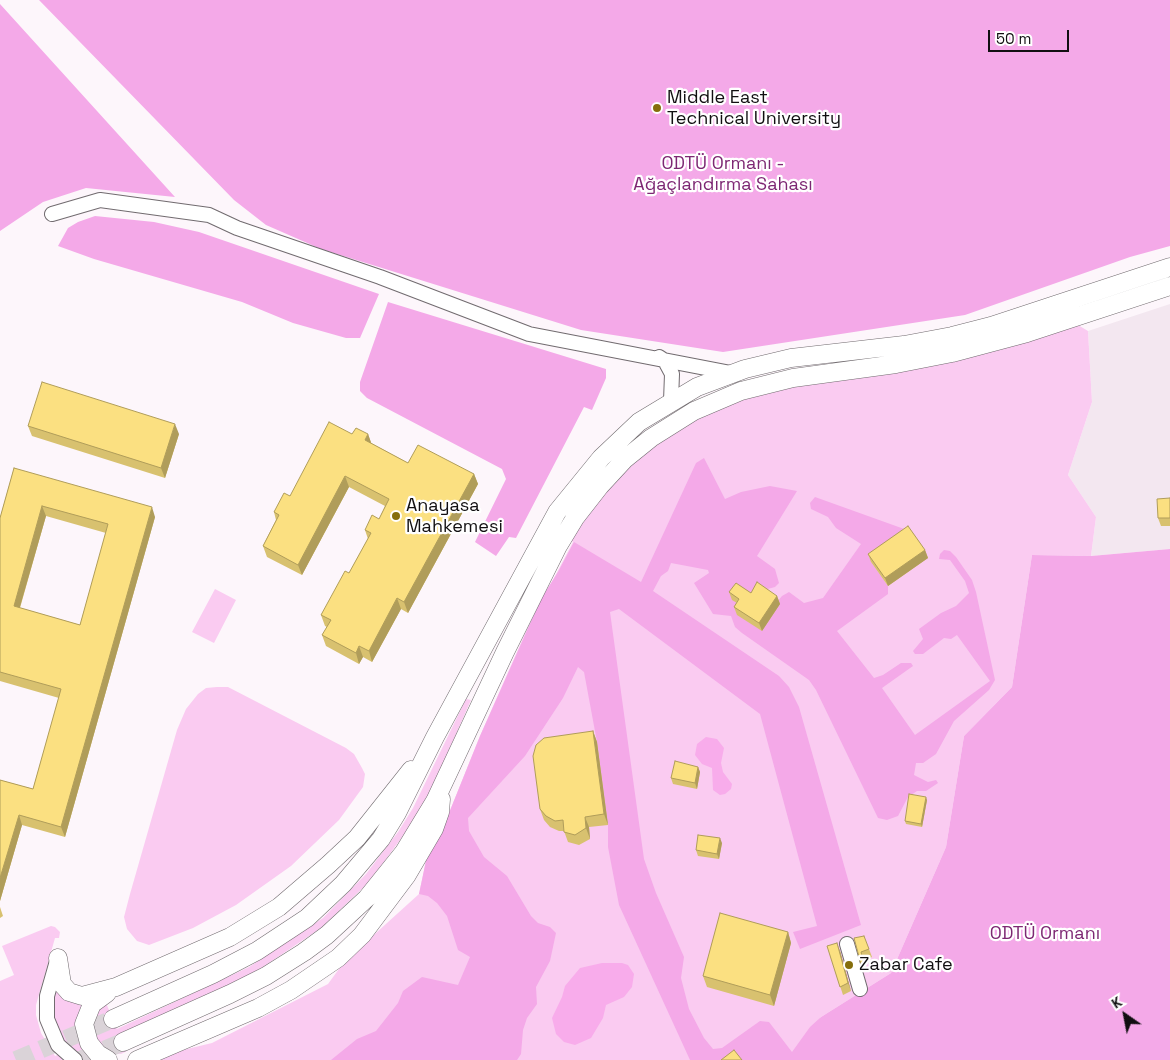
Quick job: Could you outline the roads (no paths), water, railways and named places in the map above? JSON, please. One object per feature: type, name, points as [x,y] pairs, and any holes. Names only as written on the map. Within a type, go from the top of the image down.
[{"type":"main road","points":[[113,1019],[257,951],[289,931],[325,902],[362,863],[385,832],[412,788],[435,737],[550,524],[586,476],[639,422],[671,401],[731,373],[791,358],[904,346],[952,336],[991,326],[1170,267]]},
{"type":"main road","points":[[123,1042],[249,985],[304,952],[367,898],[389,872],[412,839],[441,788],[533,594],[575,518],[612,472],[650,438],[709,403],[770,383],[920,360],[1001,340],[1170,286]]},
{"type":"main road","points":[[516,586],[533,594]]},
{"type":"main road","points":[[58,958],[62,984],[72,994],[91,995],[116,987],[230,937],[279,907],[303,888],[357,838],[396,790],[435,737]]},
{"type":"main road","points":[[140,1060],[266,1003],[291,990],[338,958],[362,935],[380,913],[430,838],[440,812],[441,788]]},
{"type":"main road","points":[[108,1060],[98,1054],[89,1043],[84,1024],[92,1004],[116,987]]},
{"type":"street","points":[[52,214],[100,200],[209,215],[237,228],[380,277],[529,334],[659,357],[731,373]]},
{"type":"street","points":[[659,357],[665,361],[672,374],[671,401]]},
{"type":"street","points":[[847,944],[860,989]]},
{"type":"street","points":[[58,958],[47,996],[47,1019],[58,1045],[75,1060]]},
{"type":"tunnel","points":[[16,1060],[113,1019]]},
{"type":"tunnel","points":[[80,1060],[123,1042]]},
{"type":"place","name":"Middle East Technical University","points":[[657,108]]},
{"type":"place","name":"Anayasa Mahkemesi","points":[[396,516]]},
{"type":"place","name":"Zabar Cafe","points":[[849,965]]},
{"type":"park label","name":"ODTÜ Ormanı - Ağaçlandırma Sahası","points":[[723,174]]},
{"type":"park label","name":"ODTÜ Ormanı","points":[[1045,934]]}]
